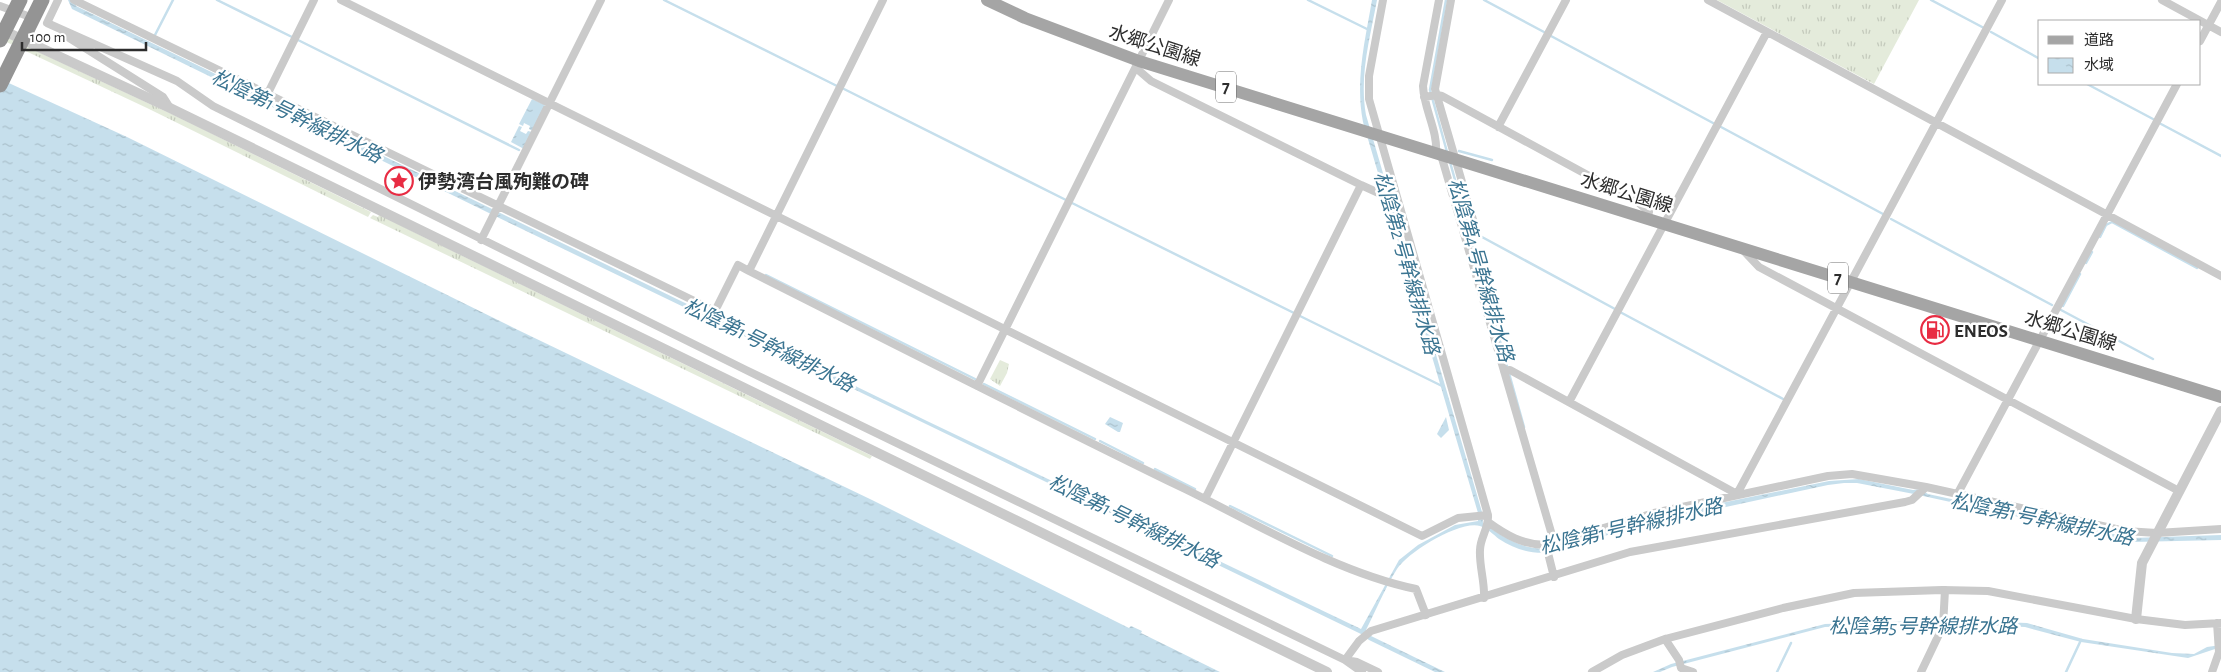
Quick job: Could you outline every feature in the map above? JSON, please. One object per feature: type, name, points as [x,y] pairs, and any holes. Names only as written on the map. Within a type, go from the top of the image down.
[{"type":"highway","points":[[0,40],[20,0]]},
{"type":"highway","points":[[0,85],[42,0]]},
{"type":"main road","name":"水郷公園線","points":[[987,0],[1024,18],[1137,64],[1664,223],[1742,249],[2221,396]]},
{"type":"main road","name":"水郷公園線","points":[[997,0],[1024,18]]},
{"type":"street","points":[[47,23],[58,0]]},
{"type":"street","points":[[268,93],[314,0]]},
{"type":"street","points":[[341,0],[1422,536],[1458,518],[1485,521],[1513,538],[1529,544],[1549,547],[1646,515],[1737,494],[1828,476],[1852,474],[1958,493],[2154,538],[2221,529]]},
{"type":"street","points":[[481,240],[601,0]]},
{"type":"street","points":[[749,271],[883,0]]},
{"type":"street","points":[[977,386],[1169,0]]},
{"type":"street","points":[[1383,0],[1369,76],[1368,99],[1373,134],[1394,194],[1485,521],[1479,563],[1485,590],[1484,598]]},
{"type":"street","points":[[1438,0],[1424,86],[1425,97],[1440,155],[1506,371],[1549,547],[1554,577]]},
{"type":"street","points":[[1451,0],[1435,89],[1476,230]]},
{"type":"street","points":[[1498,128],[1566,0]]},
{"type":"street","points":[[1708,0],[2106,216],[2221,276]]},
{"type":"street","points":[[1737,494],[2002,0]]},
{"type":"street","points":[[2162,0],[2199,20]]},
{"type":"street","points":[[76,1],[715,311],[738,265],[977,386],[1333,562],[1384,582],[1416,589],[1426,615]]},
{"type":"street","points":[[2201,40],[2221,2]]},
{"type":"street","points":[[0,6],[47,23],[177,81],[213,106],[481,240],[1345,660],[1362,672]]},
{"type":"street","points":[[2201,21],[2221,32]]},
{"type":"street","points":[[47,23],[163,97],[170,108]]},
{"type":"street","points":[[0,28],[170,108],[1327,672]]},
{"type":"street","points":[[1569,402],[1767,32]]},
{"type":"street","points":[[1137,64],[1151,81],[1383,196],[1394,194]]},
{"type":"street","points":[[1958,493],[2176,85]]},
{"type":"street","points":[[1425,97],[1437,95],[1639,203],[1648,212],[1647,218]]},
{"type":"street","points":[[1205,499],[1361,185]]},
{"type":"street","points":[[1742,249],[1759,267],[2178,491]]},
{"type":"street","points":[[1506,371],[1569,402],[1737,494]]},
{"type":"street","points":[[2136,619],[2142,563],[2221,411]]},
{"type":"street","points":[[1345,660],[1362,638],[1370,632],[1554,577],[1630,552],[1903,502],[1914,498],[1925,488]]},
{"type":"street","points":[[1922,672],[1943,626],[1944,590]]},
{"type":"street","points":[[1592,672],[1622,655],[1665,638],[1783,608],[1854,593],[1944,590],[2001,593],[2101,614],[2185,625],[2219,623],[2219,645],[2212,672]]},
{"type":"street","points":[[1665,638],[1682,668],[1693,672]]},
{"type":"street","points":[[1345,660],[1357,662],[1378,672]]},
{"type":"green space","points":[[1717,0],[1919,0],[1874,84]]},
{"type":"green space","points":[[0,34],[180,118],[371,212],[368,217],[147,108],[0,39]]},
{"type":"green space","points":[[373,215],[378,217],[379,215],[872,456],[870,459],[370,218]]},
{"type":"green space","points":[[1000,360],[1009,364],[1007,373],[1000,386],[990,379]]},
{"type":"water","points":[[68,0],[74,0],[76,6],[927,421],[1361,629],[1399,560],[1418,545],[1455,525],[1478,521],[1478,513],[1363,122],[1360,76],[1372,0],[1377,0],[1365,71],[1364,100],[1366,115],[1482,512],[1483,523],[1499,534],[1524,546],[1543,549],[1553,548],[1634,522],[1677,512],[1829,481],[1859,479],[1913,490],[1920,489],[1928,494],[2132,538],[2221,535],[2221,540],[2133,542],[1857,483],[1828,485],[1633,527],[1554,552],[1539,553],[1518,549],[1499,539],[1483,527],[1471,525],[1448,532],[1435,539],[1403,562],[1388,584],[1366,630],[1371,636],[1445,672],[1435,672],[1369,640],[1361,634],[491,214],[72,9]]},
{"type":"water","points":[[0,79],[127,137],[518,330],[872,500],[1129,628],[1131,626],[1142,631],[1141,633],[1220,672],[0,672]]},
{"type":"water","points":[[532,99],[545,105],[533,131],[529,129],[530,126],[524,123],[523,126],[519,124]]},
{"type":"water","points":[[519,126],[522,127],[520,131],[526,134],[528,131],[532,132],[524,149],[511,142]]},
{"type":"water","points":[[1110,417],[1123,423],[1120,432],[1105,424]]},
{"type":"water","points":[[1446,417],[1449,430],[1441,438],[1437,434]]},
{"type":"water","points":[[1947,620],[2027,623],[2083,639],[2172,653],[2194,654],[2207,647],[2221,645],[2221,647],[2188,658],[2081,642],[2025,627],[1940,623],[1825,627],[1672,667],[1660,672],[1653,672],[1671,664],[1825,624]]},
{"type":"waterway","points":[[155,35],[173,0]]},
{"type":"waterway","points":[[217,0],[292,37]]},
{"type":"waterway","points":[[664,0],[837,86]]},
{"type":"waterway","points":[[1308,0],[1369,30]]},
{"type":"waterway","name":"松陰第4号幹線排水路","points":[[1446,0],[1430,90],[1447,152]]},
{"type":"waterway","points":[[1484,0],[1544,32]]},
{"type":"waterway","points":[[1931,0],[1984,28]]},
{"type":"waterway","points":[[1991,32],[2038,58]]},
{"type":"waterway","points":[[1551,36],[1713,123]]},
{"type":"waterway","points":[[298,40],[519,150]]},
{"type":"waterway","points":[[2089,85],[2153,119]]},
{"type":"waterway","points":[[844,89],[1066,200]]},
{"type":"waterway","points":[[2161,124],[2221,156]]},
{"type":"waterway","points":[[1721,127],[1883,214]]},
{"type":"waterway","points":[[1459,151],[1492,160]]},
{"type":"waterway","name":"松陰第4号幹線排水路","points":[[1450,162],[1524,427]]},
{"type":"waterway","points":[[1072,203],[1294,313]]},
{"type":"waterway","points":[[1891,219],[2052,305]]},
{"type":"waterway","points":[[2100,237],[2106,225],[2112,222],[2197,268]]},
{"type":"waterway","points":[[1482,237],[1615,309]]},
{"type":"waterway","points":[[2086,263],[2092,252]]},
{"type":"waterway","points":[[2063,306],[2080,274]]},
{"type":"waterway","points":[[766,275],[975,379]]},
{"type":"waterway","points":[[2061,310],[2153,359]]},
{"type":"waterway","points":[[1620,312],[1785,400]]},
{"type":"waterway","points":[[1300,316],[1442,386]]},
{"type":"waterway","points":[[984,384],[1095,439]]},
{"type":"waterway","points":[[1100,441],[1143,463]]},
{"type":"waterway","points":[[1155,469],[1195,489]]},
{"type":"waterway","points":[[1230,506],[1332,556]]},
{"type":"waterway","points":[[2066,672],[2081,640]]},
{"type":"waterway","points":[[1777,672],[1791,643]]},
{"type":"place","name":"伊勢湾台風殉難の碑","points":[[399,181]]},
{"type":"place","name":"ENEOS","points":[[1935,330]]},
{"type":"water label","name":"松陰第1号幹線排水路","points":[[297,116]]},
{"type":"water label","name":"松陰第2号幹線排水路","points":[[1407,263]]},
{"type":"water label","name":"松陰第1号幹線排水路","points":[[769,345]]},
{"type":"water label","name":"松陰第1号幹線排水路","points":[[2042,519]]},
{"type":"water label","name":"松陰第1号幹線排水路","points":[[1134,521]]},
{"type":"water label","name":"松陰第1号幹線排水路","points":[[1631,526]]},
{"type":"water label","name":"松陰第5号幹線排水路","points":[[1923,626]]}]
